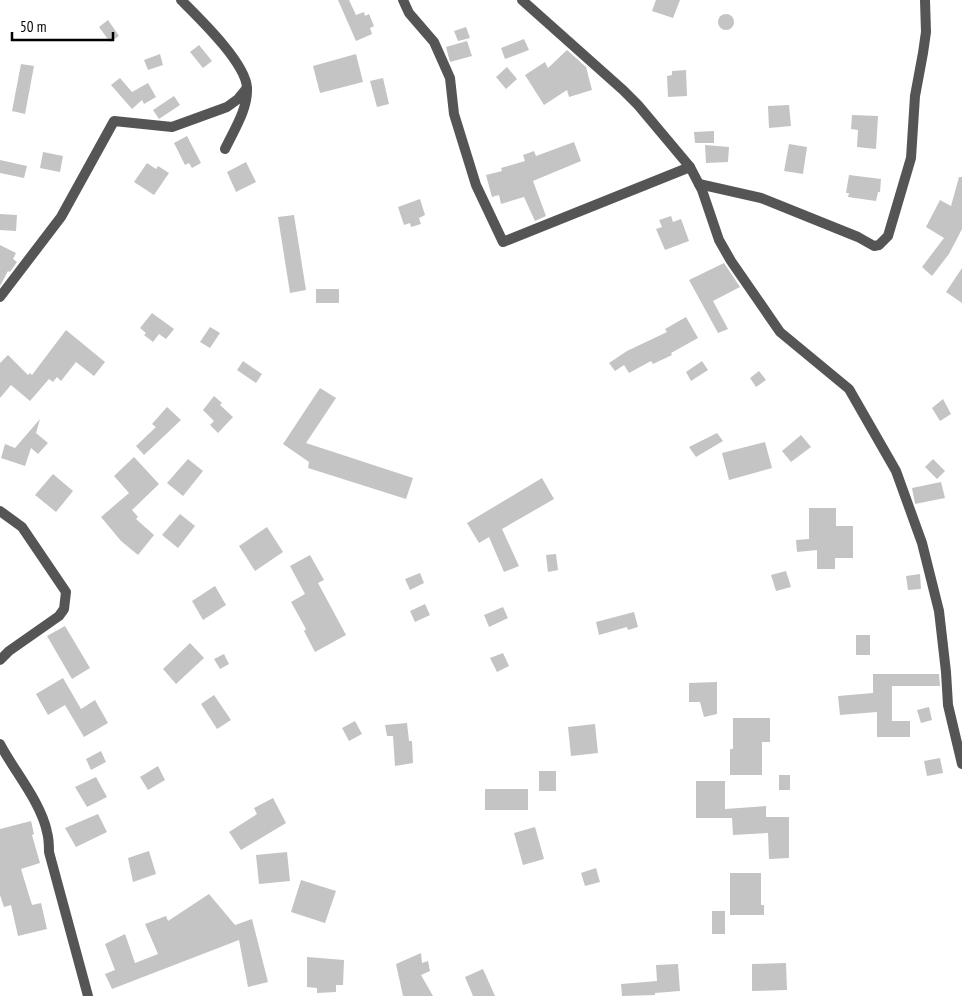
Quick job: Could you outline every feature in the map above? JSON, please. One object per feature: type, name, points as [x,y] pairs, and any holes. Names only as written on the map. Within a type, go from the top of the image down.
[{"type":"street","points":[[181,0],[207,27],[240,68],[247,88],[246,101],[225,148]]},
{"type":"street","points":[[403,0],[409,13],[434,42],[450,78],[454,114],[476,185],[503,242],[690,167]]},
{"type":"street","points":[[522,0],[638,105],[690,167],[700,184],[720,240],[731,261],[780,332],[849,389],[896,471],[922,543],[939,612],[948,705],[962,764]]},
{"type":"street","points":[[700,184],[761,198],[858,237],[874,246],[879,245],[888,236],[911,158],[915,96],[924,53],[926,32],[925,0]]},
{"type":"street","points":[[0,298],[61,217],[114,121],[172,126],[227,108],[247,88]]},
{"type":"street","points":[[0,511],[22,527],[66,592],[66,600],[64,609],[59,616],[9,651],[0,660]]},
{"type":"street","points":[[0,744],[43,819],[47,832],[49,852],[88,996]]},
{"type":"building","points":[[338,0],[349,0],[356,15],[364,12],[365,16],[369,14],[374,26],[370,28],[372,34],[356,41]]},
{"type":"building","points":[[656,0],[680,0],[673,18],[652,11]]},
{"type":"building","points":[[726,14],[732,16],[734,22],[732,28],[726,30],[720,28],[718,22],[720,16]]},
{"type":"building","points":[[108,20],[119,36],[110,42],[99,27]]},
{"type":"building","points":[[466,27],[470,38],[458,41],[454,31]]},
{"type":"building","points":[[524,39],[529,50],[505,59],[501,48]]},
{"type":"building","points":[[467,41],[472,56],[450,62],[446,47]]},
{"type":"building","points":[[199,45],[212,61],[203,68],[190,52]]},
{"type":"building","points":[[567,50],[586,67],[592,90],[569,97],[567,90],[544,105],[525,75],[545,62],[548,68]]},
{"type":"building","points":[[160,54],[163,65],[148,70],[144,60]]},
{"type":"building","points":[[356,54],[363,82],[320,93],[313,66]]},
{"type":"building","points":[[21,64],[34,66],[25,114],[12,111]]},
{"type":"building","points":[[507,67],[517,79],[506,89],[496,77]]},
{"type":"building","points":[[686,70],[687,96],[668,97],[667,76],[672,75],[672,71]]},
{"type":"building","points":[[120,78],[132,92],[148,83],[156,97],[144,104],[142,100],[132,109],[111,85]]},
{"type":"building","points":[[383,78],[389,104],[377,107],[370,81]]},
{"type":"building","points":[[174,96],[180,105],[159,119],[153,110]]},
{"type":"building","points":[[789,105],[791,126],[769,128],[768,106]]},
{"type":"building","points":[[852,115],[878,116],[876,149],[857,147],[858,130],[851,129]]},
{"type":"building","points":[[714,131],[714,143],[695,143],[694,132]]},
{"type":"building","points":[[187,136],[201,163],[192,168],[189,163],[185,165],[174,143]]},
{"type":"building","points":[[574,142],[581,161],[533,181],[546,216],[535,221],[524,197],[501,204],[499,195],[492,197],[486,175],[502,171],[501,168],[525,161],[523,155],[534,151],[536,156]]},
{"type":"building","points":[[789,144],[807,147],[803,174],[784,171]]},
{"type":"building","points":[[705,145],[729,147],[728,162],[706,163]]},
{"type":"building","points":[[43,152],[63,156],[60,172],[40,168]]},
{"type":"building","points":[[0,160],[27,166],[24,178],[0,173]]},
{"type":"building","points":[[246,162],[256,182],[236,192],[227,172]]},
{"type":"building","points":[[147,163],[156,169],[158,166],[169,173],[154,195],[134,182]]},
{"type":"building","points":[[849,175],[881,179],[880,192],[878,192],[876,201],[848,197],[849,193],[846,193]]},
{"type":"building","points":[[959,177],[962,177],[962,229],[949,254],[932,276],[922,267],[944,238],[926,227],[940,200],[951,206]]},
{"type":"building","points":[[420,199],[425,215],[419,218],[421,224],[411,227],[410,223],[404,225],[398,207]]},
{"type":"building","points":[[0,214],[17,215],[16,231],[0,230]]},
{"type":"building","points":[[294,215],[306,290],[290,293],[278,217]]},
{"type":"building","points":[[671,216],[673,222],[681,219],[689,241],[665,250],[656,229],[662,227],[659,220]]},
{"type":"building","points":[[0,245],[16,253],[13,259],[17,262],[10,272],[8,271],[0,286]]},
{"type":"building","points":[[724,263],[740,287],[713,301],[728,329],[718,333],[689,280]]},
{"type":"building","points":[[962,268],[962,303],[946,292]]},
{"type":"building","points":[[316,289],[339,289],[339,303],[316,303]]},
{"type":"building","points":[[152,313],[174,329],[166,339],[159,334],[153,342],[144,335],[146,333],[140,328]]},
{"type":"building","points":[[686,317],[698,338],[671,353],[672,355],[653,364],[651,361],[629,373],[624,365],[615,371],[609,363],[627,351],[667,332],[665,329]]},
{"type":"building","points":[[210,327],[220,333],[210,348],[200,342]]},
{"type":"building","points":[[66,330],[105,362],[94,376],[76,362],[61,381],[57,377],[53,382],[49,379],[30,401],[11,385],[0,398],[0,363],[8,355],[28,375],[30,373],[32,375]]},
{"type":"building","points":[[243,361],[262,374],[256,383],[237,370]]},
{"type":"building","points":[[702,361],[708,370],[691,381],[686,372]]},
{"type":"building","points":[[759,371],[766,380],[756,387],[750,378]]},
{"type":"building","points":[[320,388],[336,398],[306,443],[413,478],[406,499],[308,468],[309,462],[283,444]]},
{"type":"building","points":[[214,396],[222,403],[220,405],[233,417],[218,433],[210,425],[214,421],[203,410]]},
{"type":"building","points":[[943,399],[951,414],[940,421],[932,408]]},
{"type":"building","points":[[167,407],[181,420],[144,455],[136,446],[156,427],[152,424]]},
{"type":"building","points":[[40,419],[36,433],[48,443],[38,454],[31,448],[25,466],[1,458],[5,444],[15,448]]},
{"type":"building","points":[[717,433],[723,441],[696,457],[689,447]]},
{"type":"building","points":[[801,435],[811,447],[791,462],[782,451]]},
{"type":"building","points":[[765,442],[772,468],[729,480],[722,453]]},
{"type":"building","points":[[134,457],[159,484],[132,510],[138,517],[136,519],[154,535],[138,555],[121,541],[101,517],[129,493],[114,476]]},
{"type":"building","points":[[188,459],[203,471],[183,496],[167,483]]},
{"type":"building","points":[[933,459],[945,471],[937,479],[925,467]]},
{"type":"building","points":[[53,474],[73,491],[56,512],[35,495]]},
{"type":"building","points":[[542,478],[554,499],[502,529],[519,566],[504,572],[489,537],[479,543],[467,523]]},
{"type":"building","points":[[941,482],[945,498],[915,504],[912,488]]},
{"type":"building","points":[[809,508],[836,508],[836,526],[853,526],[853,558],[835,558],[835,569],[817,569],[817,550],[797,552],[796,540],[809,539]]},
{"type":"building","points":[[180,514],[195,526],[178,548],[162,535]]},
{"type":"building","points":[[267,527],[283,552],[255,571],[239,546]]},
{"type":"building","points":[[556,554],[558,570],[548,572],[546,555]]},
{"type":"building","points":[[310,555],[324,580],[318,583],[346,635],[315,652],[304,631],[306,629],[291,602],[305,594],[290,566]]},
{"type":"building","points":[[786,571],[791,587],[776,591],[771,575]]},
{"type":"building","points":[[420,573],[424,583],[410,590],[405,579]]},
{"type":"building","points":[[920,574],[921,589],[908,590],[906,576]]},
{"type":"building","points":[[215,586],[226,605],[203,620],[192,601]]},
{"type":"building","points":[[425,604],[430,615],[415,622],[410,611]]},
{"type":"building","points":[[503,607],[508,618],[489,627],[484,615]]},
{"type":"building","points":[[634,612],[638,627],[628,630],[627,627],[599,635],[596,622]]},
{"type":"building","points":[[65,626],[90,668],[72,679],[47,636]]},
{"type":"building","points":[[856,635],[870,635],[870,655],[856,655]]},
{"type":"building","points":[[190,643],[204,658],[176,684],[163,669]]},
{"type":"building","points":[[503,653],[509,666],[497,672],[490,658]]},
{"type":"building","points":[[224,654],[229,664],[220,669],[214,659]]},
{"type":"building","points":[[873,674],[939,674],[940,686],[892,686],[892,721],[910,721],[910,737],[877,737],[877,712],[840,715],[838,696],[873,693]]},
{"type":"building","points":[[63,678],[81,709],[95,700],[108,723],[84,737],[65,705],[48,715],[36,694]]},
{"type":"building","points":[[717,682],[717,714],[704,717],[700,702],[689,702],[689,683]]},
{"type":"building","points":[[214,695],[231,720],[217,729],[201,704]]},
{"type":"building","points":[[929,707],[932,720],[921,723],[917,710]]},
{"type":"building","points":[[733,718],[770,718],[770,742],[762,742],[762,775],[730,775],[730,749],[733,749]]},
{"type":"building","points":[[355,721],[362,734],[349,741],[342,728]]},
{"type":"building","points":[[407,723],[409,741],[412,741],[413,763],[395,766],[393,736],[387,736],[385,725]]},
{"type":"building","points":[[595,724],[598,753],[571,756],[568,727]]},
{"type":"building","points":[[101,751],[106,762],[91,770],[86,759]]},
{"type":"building","points":[[940,758],[943,773],[927,776],[924,761]]},
{"type":"building","points":[[158,766],[165,780],[148,790],[140,777]]},
{"type":"building","points":[[539,771],[556,771],[556,791],[539,791]]},
{"type":"building","points":[[779,775],[790,775],[790,790],[779,790]]},
{"type":"building","points":[[96,777],[107,797],[87,807],[75,787]]},
{"type":"building","points":[[696,781],[725,781],[725,809],[766,806],[766,817],[789,817],[789,858],[769,859],[768,833],[733,835],[732,818],[696,818]]},
{"type":"building","points":[[485,789],[528,789],[528,810],[485,810]]},
{"type":"building","points":[[273,798],[286,823],[241,850],[229,832],[257,814],[254,808]]},
{"type":"building","points":[[98,814],[107,832],[76,847],[65,828]]},
{"type":"building","points":[[31,821],[34,834],[32,835],[40,863],[21,869],[32,905],[41,903],[47,929],[18,936],[11,905],[4,907],[0,895],[0,829]]},
{"type":"building","points":[[535,827],[544,859],[523,865],[514,833]]},
{"type":"building","points":[[149,851],[156,874],[133,882],[128,858]]},
{"type":"building","points":[[287,852],[290,881],[259,884],[256,855]]},
{"type":"building","points":[[596,868],[600,882],[585,886],[581,873]]},
{"type":"building","points":[[730,873],[761,873],[761,905],[764,905],[764,915],[730,915]]},
{"type":"building","points":[[301,880],[336,891],[325,923],[291,912]]},
{"type":"building","points":[[209,894],[235,925],[252,919],[268,982],[248,987],[239,940],[112,989],[105,974],[115,970],[105,944],[125,934],[135,963],[158,954],[145,924],[166,916],[168,921]]},
{"type":"building","points":[[712,911],[725,911],[725,934],[712,934]]},
{"type":"building","points":[[421,953],[422,963],[428,961],[430,971],[421,975],[433,996],[403,996],[396,964]]},
{"type":"building","points":[[307,957],[344,960],[343,985],[336,985],[336,992],[317,993],[317,988],[307,987]]},
{"type":"building","points":[[786,963],[787,990],[752,991],[752,964]]},
{"type":"building","points":[[678,964],[680,991],[655,993],[655,995],[622,996],[621,984],[657,981],[656,965]]},
{"type":"building","points":[[483,969],[495,996],[473,996],[465,977]]}]
